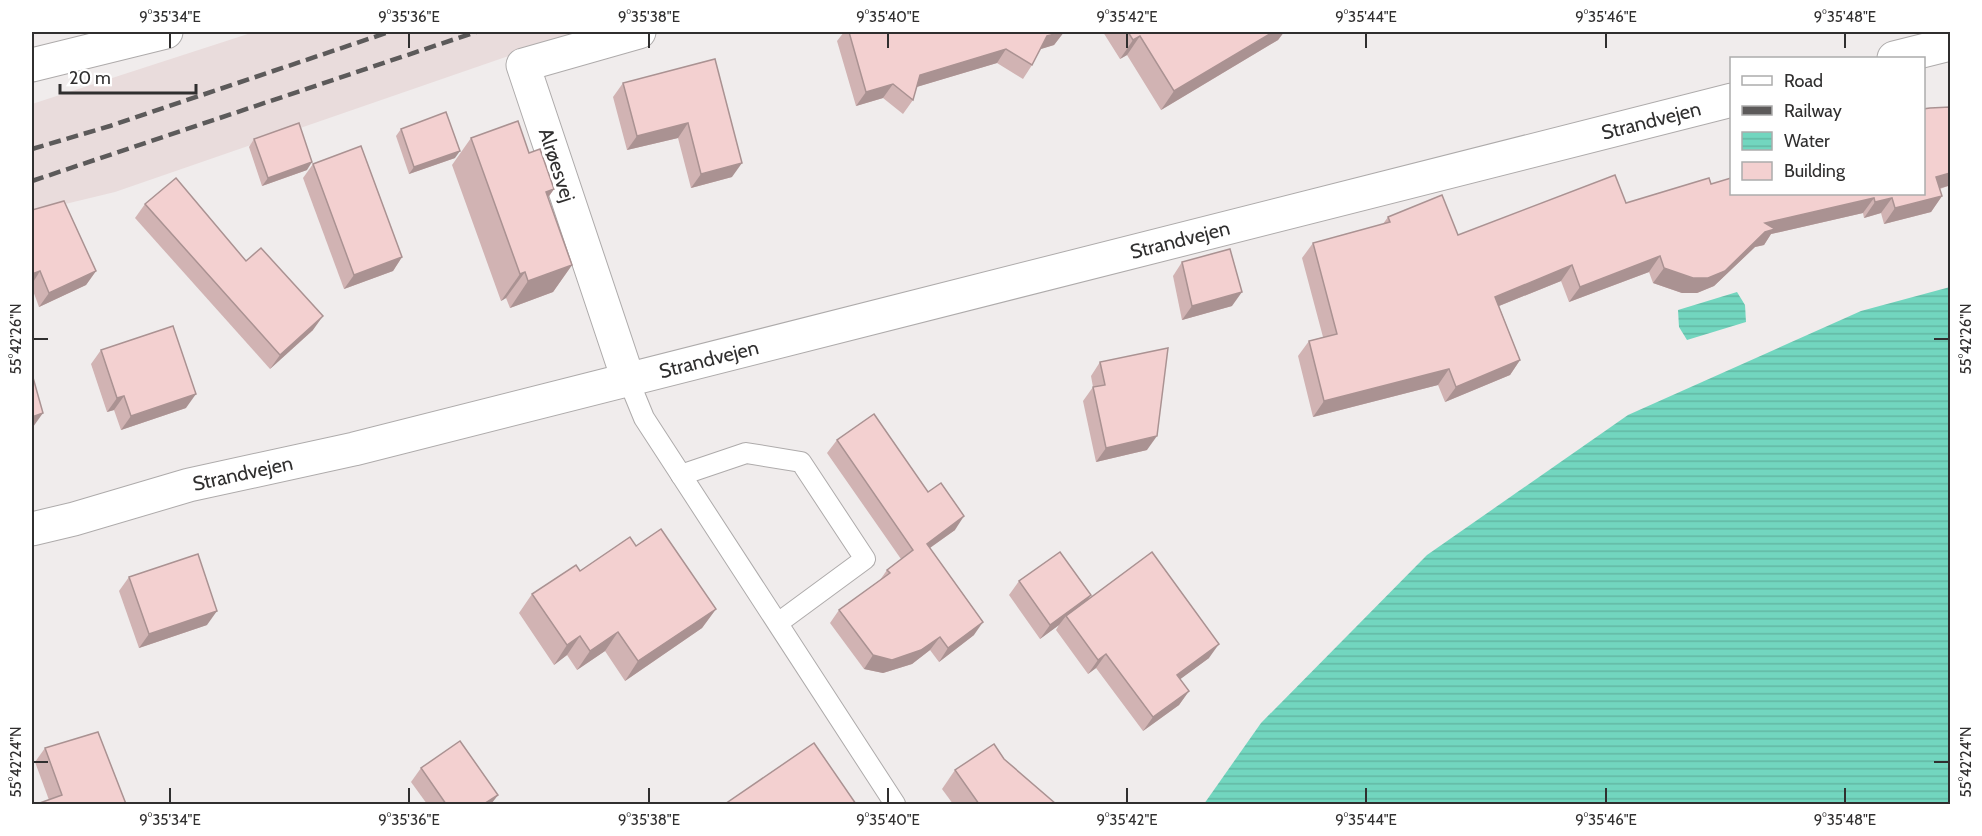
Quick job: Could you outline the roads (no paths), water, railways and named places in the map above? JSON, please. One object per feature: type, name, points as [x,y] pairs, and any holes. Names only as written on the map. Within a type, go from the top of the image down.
[{"type":"street","points":[[32,65],[166,32]]},
{"type":"street","name":"Alrøesvej","points":[[628,379],[523,65],[639,32]]},
{"type":"street","points":[[1898,57],[1950,44]]},
{"type":"street","name":"Strandvejen","points":[[32,529],[189,485],[354,449],[1730,100]]},
{"type":"lane","points":[[628,379],[644,418],[895,804]]},
{"type":"lane","points":[[681,475],[746,453],[801,462],[865,559],[777,623]]},
{"type":"water","points":[[1950,287],[1950,804],[1204,804],[1261,723],[1427,555],[1628,415],[1861,311]]},
{"type":"water","points":[[1737,292],[1745,305],[1746,322],[1687,340],[1679,327],[1678,310]]},
{"type":"railway","points":[[32,149],[110,126],[389,32]]},
{"type":"railway","points":[[32,181],[476,32]]}]
